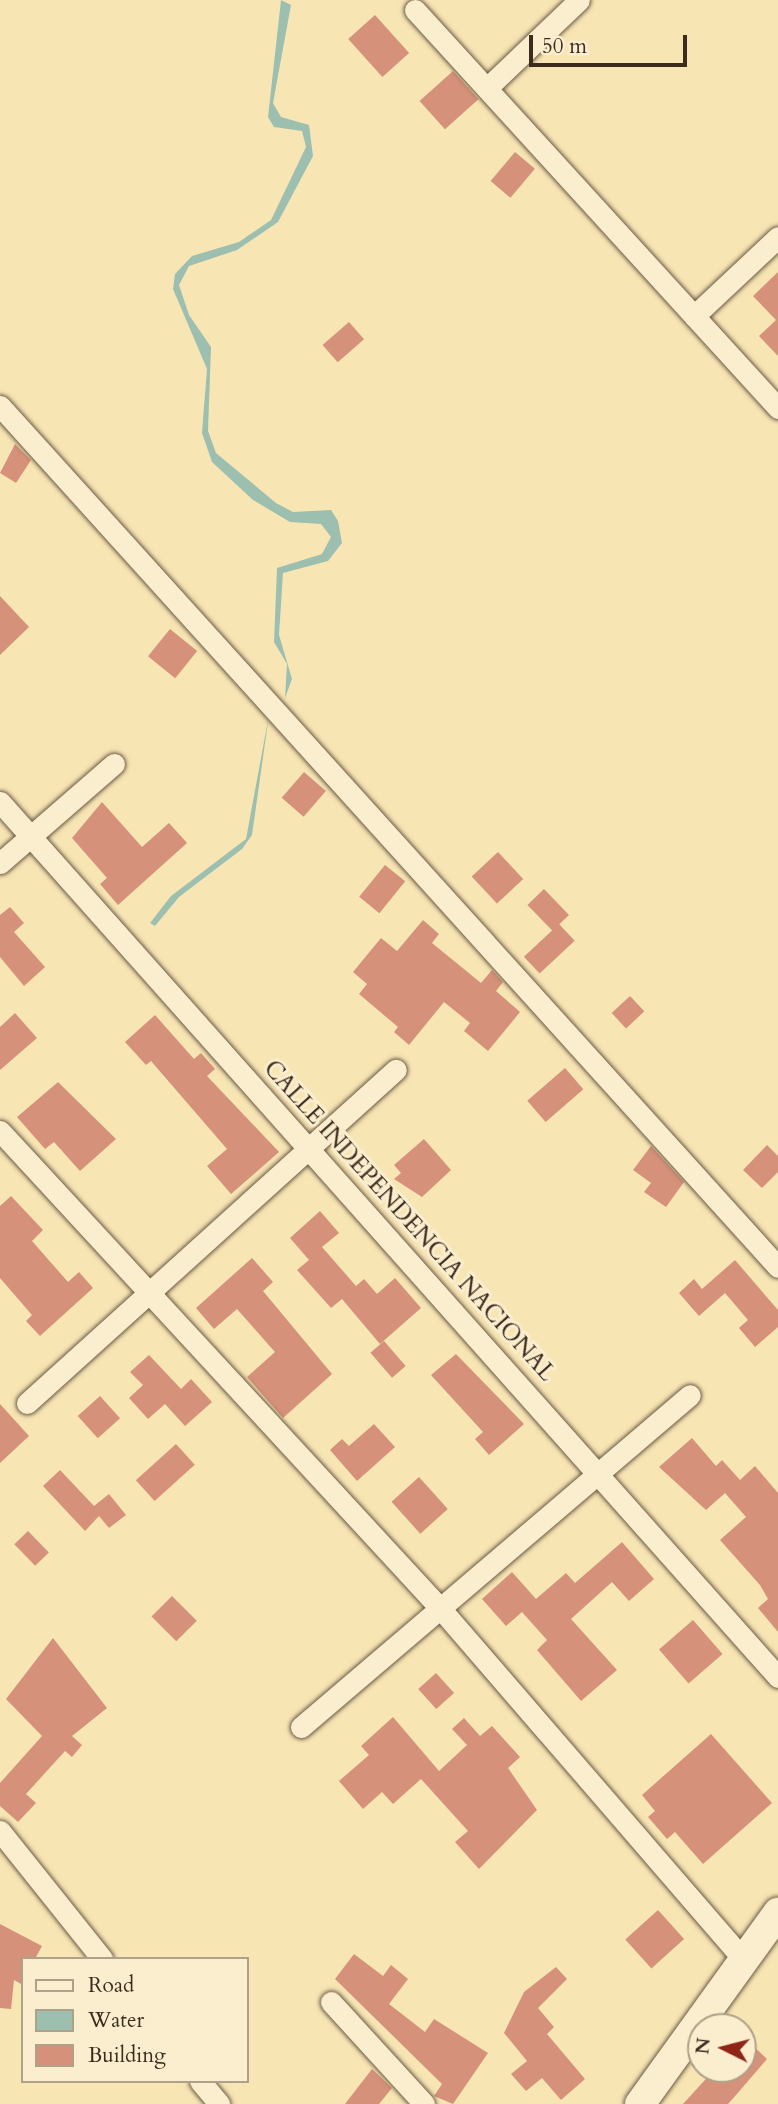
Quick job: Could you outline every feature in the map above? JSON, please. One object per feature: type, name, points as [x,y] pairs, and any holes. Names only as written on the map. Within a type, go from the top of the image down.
[{"type":"street","points":[[486,88],[579,0]]},
{"type":"street","points":[[415,10],[778,408]]},
{"type":"street","points":[[694,316],[778,237]]},
{"type":"street","points":[[0,406],[778,1267]]},
{"type":"street","points":[[0,863],[114,764]]},
{"type":"street","name":"CALLE INDEPENDENCIA NACIONAL","points":[[0,802],[599,1472],[778,1677]]},
{"type":"street","points":[[27,1404],[396,1070]]},
{"type":"street","points":[[0,1131],[147,1294],[440,1608],[743,1958]]},
{"type":"street","points":[[301,1727],[690,1395]]},
{"type":"street","points":[[0,1831],[100,1957]]},
{"type":"street","points":[[640,2104],[778,1913]]},
{"type":"street","points":[[331,2002],[424,2104]]},
{"type":"street","points":[[202,2083],[219,2104]]},
{"type":"water","points":[[281,0],[291,5],[273,103],[281,117],[309,125],[313,156],[278,222],[237,250],[189,266],[179,285],[189,315],[211,347],[208,431],[216,453],[276,503],[293,512],[331,510],[338,521],[342,543],[328,561],[283,573],[279,635],[292,679],[285,698],[287,664],[274,642],[277,568],[322,554],[331,537],[321,524],[290,522],[253,500],[212,462],[202,433],[207,369],[173,289],[175,274],[192,256],[239,242],[271,220],[306,147],[302,131],[274,127],[268,117]]},
{"type":"water","points":[[269,715],[252,835],[242,849],[179,897],[155,926],[150,923],[171,896],[246,839]]},
{"type":"building","points":[[375,15],[409,53],[382,77],[348,39]]},
{"type":"building","points":[[453,71],[478,99],[445,129],[420,101]]},
{"type":"building","points":[[515,152],[535,169],[510,198],[491,181]]},
{"type":"building","points":[[778,272],[778,356],[759,336],[776,320],[753,296]]},
{"type":"building","points":[[349,322],[364,339],[338,362],[323,345]]},
{"type":"building","points":[[15,444],[31,460],[16,483],[0,473]]},
{"type":"building","points":[[0,596],[29,627],[0,655]]},
{"type":"building","points":[[170,629],[197,651],[175,678],[148,656]]},
{"type":"building","points":[[304,772],[326,791],[304,817],[282,798]]},
{"type":"building","points":[[102,802],[142,847],[169,823],[187,843],[118,905],[100,884],[107,878],[72,838]]},
{"type":"building","points":[[498,852],[523,879],[497,904],[472,877]]},
{"type":"building","points":[[385,865],[405,881],[379,913],[359,897]]},
{"type":"building","points":[[544,889],[569,915],[552,931],[527,905]]},
{"type":"building","points":[[10,907],[24,923],[14,932],[45,967],[24,986],[0,957],[0,915]]},
{"type":"building","points":[[423,920],[439,934],[432,943],[481,983],[492,970],[503,982],[496,991],[520,1012],[488,1051],[464,1031],[470,1023],[444,1002],[409,1045],[394,1032],[398,1027],[359,994],[367,984],[353,972],[381,938],[397,951]]},
{"type":"building","points":[[559,924],[575,941],[540,974],[524,957]]},
{"type":"building","points":[[630,996],[644,1011],[626,1028],[612,1013]]},
{"type":"building","points":[[15,1013],[37,1038],[0,1070],[0,1027]]},
{"type":"building","points":[[155,1015],[194,1059],[201,1053],[215,1069],[207,1076],[279,1152],[231,1194],[207,1166],[227,1149],[151,1061],[146,1065],[125,1042]]},
{"type":"building","points":[[565,1068],[583,1089],[546,1122],[527,1101]]},
{"type":"building","points":[[58,1082],[116,1139],[80,1171],[54,1142],[45,1149],[17,1117]]},
{"type":"building","points":[[424,1139],[451,1170],[422,1197],[394,1179],[401,1173],[394,1165]]},
{"type":"building","points":[[767,1145],[778,1156],[778,1172],[762,1188],[743,1170]]},
{"type":"building","points":[[651,1146],[684,1182],[666,1207],[644,1192],[651,1183],[633,1170]]},
{"type":"building","points":[[11,1196],[43,1230],[32,1241],[68,1282],[79,1272],[93,1288],[40,1336],[26,1321],[32,1315],[0,1278],[0,1206]]},
{"type":"building","points":[[320,1211],[339,1233],[322,1247],[356,1286],[364,1279],[377,1294],[395,1278],[421,1308],[380,1344],[342,1299],[331,1308],[297,1270],[309,1260],[290,1238]]},
{"type":"building","points":[[252,1258],[273,1282],[263,1291],[332,1374],[283,1418],[247,1377],[275,1352],[237,1309],[214,1329],[196,1308]]},
{"type":"building","points":[[735,1260],[778,1310],[778,1327],[755,1347],[739,1328],[748,1320],[725,1293],[699,1316],[679,1293],[694,1279],[702,1289]]},
{"type":"building","points":[[384,1341],[406,1366],[392,1378],[370,1353]]},
{"type":"building","points":[[456,1354],[524,1424],[489,1455],[475,1439],[483,1432],[431,1375]]},
{"type":"building","points":[[149,1355],[181,1389],[191,1379],[212,1402],[185,1426],[165,1404],[148,1419],[129,1398],[143,1385],[130,1372]]},
{"type":"building","points":[[100,1396],[120,1418],[98,1438],[78,1416]]},
{"type":"building","points":[[0,1404],[29,1436],[0,1463]]},
{"type":"building","points":[[374,1424],[395,1447],[357,1481],[330,1450],[342,1439],[349,1446]]},
{"type":"building","points":[[692,1438],[716,1466],[722,1460],[740,1480],[755,1466],[778,1493],[778,1632],[758,1608],[768,1599],[760,1585],[720,1540],[746,1517],[725,1493],[706,1510],[659,1467]]},
{"type":"building","points":[[176,1444],[195,1465],[155,1501],[136,1480]]},
{"type":"building","points":[[60,1470],[94,1506],[109,1494],[126,1515],[109,1528],[99,1516],[85,1531],[43,1486]]},
{"type":"building","points":[[419,1477],[448,1509],[420,1534],[392,1502]]},
{"type":"building","points":[[28,1531],[49,1553],[35,1566],[14,1544]]},
{"type":"building","points":[[622,1542],[654,1579],[629,1601],[612,1582],[571,1619],[617,1670],[581,1701],[537,1650],[547,1640],[522,1612],[506,1626],[482,1599],[512,1572],[536,1599],[566,1573],[575,1583]]},
{"type":"building","points":[[172,1596],[197,1621],[176,1641],[151,1617]]},
{"type":"building","points":[[693,1620],[723,1654],[689,1683],[659,1650]]},
{"type":"building","points":[[53,1638],[107,1708],[72,1736],[82,1745],[72,1757],[65,1751],[26,1794],[36,1803],[18,1822],[0,1806],[0,1783],[42,1736],[6,1699]]},
{"type":"building","points":[[436,1673],[454,1693],[436,1709],[418,1689]]},
{"type":"building","points":[[393,1717],[439,1771],[467,1745],[452,1729],[464,1718],[480,1736],[492,1726],[520,1757],[508,1768],[537,1810],[479,1869],[455,1842],[468,1831],[421,1779],[393,1804],[382,1792],[363,1809],[339,1781],[369,1755],[361,1746]]},
{"type":"building","points":[[711,1734],[772,1803],[703,1864],[675,1832],[667,1839],[648,1817],[655,1811],[642,1795]]},
{"type":"building","points":[[658,1910],[684,1939],[651,1968],[625,1939]]},
{"type":"building","points":[[0,1924],[42,1946],[36,1957],[21,1957],[21,1984],[14,1980],[11,2009],[0,2008]]},
{"type":"building","points":[[354,1954],[383,1976],[391,1965],[408,1979],[389,2004],[425,2032],[434,2019],[488,2053],[453,2104],[434,2096],[442,2084],[335,1979]]},
{"type":"building","points":[[556,1967],[567,1979],[538,2008],[554,2027],[547,2034],[585,2079],[561,2100],[542,2078],[526,2091],[511,2074],[527,2061],[504,2033],[524,1992]]},
{"type":"building","points":[[757,2049],[767,2059],[757,2071]]},
{"type":"building","points":[[372,2069],[392,2088],[379,2104],[345,2104]]},
{"type":"building","points":[[702,2083],[746,2083],[728,2104],[683,2104]]}]
